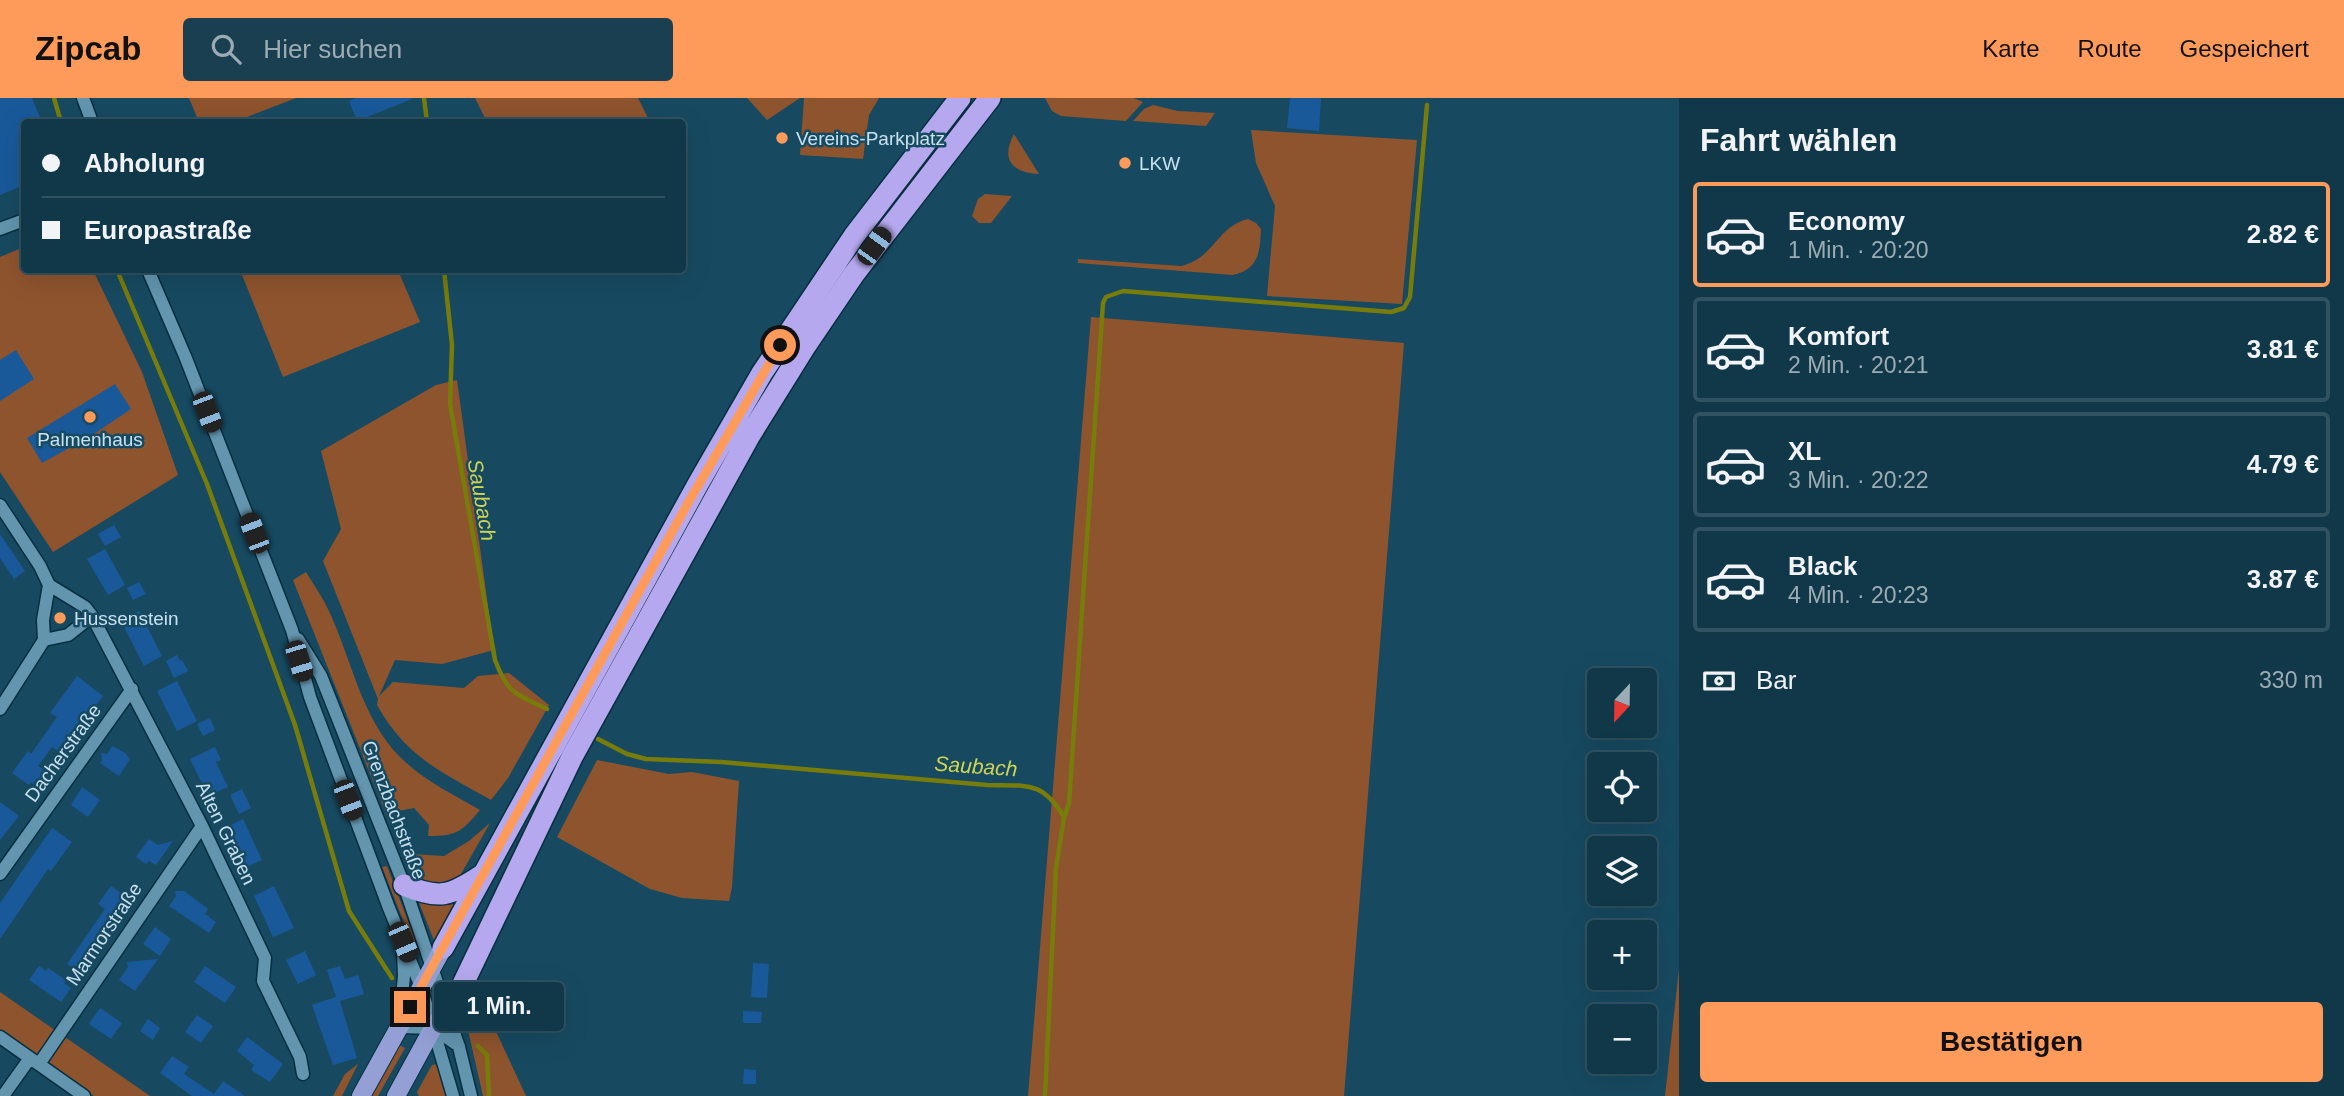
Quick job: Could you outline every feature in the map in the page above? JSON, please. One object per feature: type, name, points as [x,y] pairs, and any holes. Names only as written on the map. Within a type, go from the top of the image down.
[{"type":"highway","points":[[443,948],[762,373],[854,236],[960,98]]},
{"type":"highway","points":[[462,986],[572,757],[750,435],[854,274],[990,98]]},
{"type":"highway","points":[[404,885],[425,894],[439,896],[454,892],[484,874]]},
{"type":"main road","points":[[361,1096],[399,1027],[430,989],[432,967],[443,948]]},
{"type":"main road","points":[[396,1096],[433,1028],[462,986]]},
{"type":"street","points":[[83,98],[91,119]]},
{"type":"street","points":[[0,229],[21,221]]},
{"type":"street","name":"Grenzbachstraße","points":[[149,273],[292,630],[310,697],[400,937],[430,989],[446,1010],[460,1047],[471,1096]]},
{"type":"street","points":[[0,505],[40,566],[49,585],[43,620],[44,640],[0,709]]},
{"type":"street","name":"Alten Graben","points":[[49,585],[85,607],[132,689],[265,958],[263,981],[300,1057],[303,1074]]},
{"type":"street","points":[[44,640],[68,635],[92,616]]},
{"type":"street","name":"Grenzbachstraße","points":[[292,630],[321,676],[404,885],[432,967]]},
{"type":"street","name":"Dacherstraße","points":[[0,874],[132,689]]},
{"type":"street","name":"Marmorstraße","points":[[3,1096],[34,1061],[202,826]]},
{"type":"street","points":[[400,937],[404,976],[399,1027],[433,1028],[460,1047]]},
{"type":"street","points":[[430,989],[462,986]]},
{"type":"street","name":"Grenzbachstraße","points":[[430,989],[433,1028],[453,1096]]},
{"type":"street","points":[[0,1037],[84,1096]]},
{"type":"shaded area","points":[[189,98],[296,98],[242,119],[198,119]]},
{"type":"shaded area","points":[[475,98],[638,98],[648,119],[486,119]]},
{"type":"shaded area","points":[[747,98],[800,98],[767,120]]},
{"type":"shaded area","points":[[804,98],[879,98],[869,115],[863,159],[800,155]]},
{"type":"shaded area","points":[[1045,98],[1134,98],[1143,102],[1126,121],[1061,116],[1052,111]]},
{"type":"shaded area","points":[[1153,105],[1178,111],[1215,113],[1206,126],[1133,121],[1144,109]]},
{"type":"shaded area","points":[[1251,130],[1417,140],[1402,304],[1267,296],[1275,206],[1256,163]]},
{"type":"shaded area","points":[[1014,134],[1039,174],[1022,171],[1012,163],[1008,151]]},
{"type":"shaded area","points":[[985,194],[1012,196],[991,223],[979,223],[972,216],[978,199]]},
{"type":"shaded area","points":[[1248,219],[1261,229],[1259,252],[1248,269],[1233,275],[1078,263],[1078,259],[1181,266],[1201,256],[1229,229]]},
{"type":"shaded area","points":[[21,248],[21,273],[94,273],[142,372],[178,475],[53,552],[0,472],[0,257]]},
{"type":"shaded area","points":[[241,273],[399,273],[420,322],[283,377]]},
{"type":"shaded area","points":[[1091,317],[1404,343],[1344,1096],[1028,1096]]},
{"type":"shaded area","points":[[457,380],[494,650],[442,664],[395,660],[379,696],[393,682],[464,688],[478,676],[509,673],[549,705],[508,778],[491,800],[426,762],[388,723],[377,705],[378,699],[323,561],[341,529],[321,451],[436,385]]},
{"type":"shaded area","points":[[306,572],[328,609],[366,705],[386,741],[418,773],[480,810],[458,831],[428,836],[429,825],[414,808],[398,811],[407,835],[398,832],[390,824],[293,580]]},
{"type":"shaded area","points":[[597,760],[669,774],[692,772],[739,781],[729,901],[682,898],[650,889],[557,837]]},
{"type":"shaded area","points":[[490,823],[457,881],[434,888],[415,882],[406,864],[410,854],[444,856],[469,841]]},
{"type":"shaded area","points":[[387,866],[416,942],[412,943],[382,867]]},
{"type":"shaded area","points":[[459,898],[435,943],[418,900]]},
{"type":"shaded area","points":[[1679,969],[1679,1096],[1665,1096]]},
{"type":"shaded area","points":[[0,992],[150,1096],[94,1096],[0,1030]]},
{"type":"shaded area","points":[[471,997],[494,1027],[526,1096],[483,1096],[465,1017]]},
{"type":"shaded area","points":[[399,1045],[405,1048],[378,1096],[370,1096]]},
{"type":"shaded area","points":[[358,1064],[342,1096],[333,1096],[345,1074]]},
{"type":"shaded area","points":[[439,1064],[447,1096],[419,1096],[417,1092],[432,1065]]},
{"type":"building","points":[[0,98],[32,98],[41,119],[21,119],[21,186],[0,195]]},
{"type":"building","points":[[356,98],[412,98],[362,119],[356,119],[349,101]]},
{"type":"building","points":[[1290,98],[1321,98],[1319,131],[1287,128]]},
{"type":"building","points":[[16,350],[34,379],[0,401],[0,360]]},
{"type":"building","name":"Palmenhaus","points":[[115,384],[131,409],[91,436],[42,463],[27,438]]},
{"type":"building","points":[[114,525],[121,537],[105,546],[98,534]]},
{"type":"building","points":[[0,534],[25,571],[14,579],[0,558]]},
{"type":"building","points":[[105,549],[125,585],[108,595],[87,559]]},
{"type":"building","points":[[139,582],[146,594],[133,600],[127,588]]},
{"type":"building","points":[[139,611],[162,656],[144,666],[121,621]]},
{"type":"building","points":[[177,655],[188,671],[174,678],[166,661]]},
{"type":"building","points":[[77,676],[103,696],[84,722],[81,720],[69,735],[69,740],[63,742],[57,751],[52,747],[38,766],[48,773],[38,787],[31,782],[29,785],[12,773],[28,751],[31,754],[57,717],[50,713]]},
{"type":"building","points":[[177,681],[197,721],[177,731],[157,691]]},
{"type":"building","points":[[210,718],[215,730],[203,736],[197,724]]},
{"type":"building","points":[[112,746],[130,759],[119,776],[100,763],[101,753],[107,754]]},
{"type":"building","points":[[215,747],[221,760],[216,762],[228,787],[208,796],[190,759]]},
{"type":"building","points":[[82,787],[100,800],[88,817],[71,805]]},
{"type":"building","points":[[242,789],[251,808],[239,814],[230,795]]},
{"type":"building","points":[[0,802],[19,816],[0,840]]},
{"type":"building","points":[[243,819],[262,860],[242,869],[223,829]]},
{"type":"building","points":[[52,828],[72,842],[51,871],[48,869],[0,939],[0,903]]},
{"type":"building","points":[[149,839],[158,845],[173,841],[156,865],[149,861],[146,864],[136,857]]},
{"type":"building","points":[[111,886],[131,900],[106,937],[102,934],[76,970],[67,964],[105,909],[98,904]]},
{"type":"building","points":[[274,886],[294,928],[273,937],[254,896]]},
{"type":"building","points":[[175,891],[184,891],[208,909],[205,914],[216,922],[209,933],[169,906],[176,896]]},
{"type":"building","points":[[155,927],[171,939],[160,956],[143,944]]},
{"type":"building","points":[[305,951],[316,975],[298,984],[286,960]]},
{"type":"building","points":[[158,959],[135,991],[119,980],[128,967],[127,962]]},
{"type":"building","points":[[753,963],[769,964],[767,998],[751,997]]},
{"type":"building","points":[[39,966],[46,971],[48,968],[66,980],[64,983],[71,988],[61,1002],[29,980]]},
{"type":"building","points":[[205,966],[236,987],[225,1003],[194,982]]},
{"type":"building","points":[[340,966],[345,979],[358,975],[364,994],[340,1001],[357,1058],[333,1065],[312,1005],[336,997],[327,970]]},
{"type":"building","points":[[100,1008],[122,1023],[111,1039],[89,1024]]},
{"type":"building","points":[[743,1011],[762,1012],[761,1023],[743,1023]]},
{"type":"building","points":[[197,1015],[213,1026],[201,1043],[185,1032]]},
{"type":"building","points":[[148,1019],[160,1028],[153,1040],[140,1031]]},
{"type":"building","points":[[247,1037],[283,1064],[270,1082],[251,1070],[254,1065],[237,1051]]},
{"type":"building","points":[[172,1056],[189,1067],[184,1074],[214,1094],[223,1081],[245,1096],[192,1096],[160,1073]]},
{"type":"building","points":[[744,1069],[756,1070],[756,1084],[743,1084]]},
{"type":"waterway","points":[[54,98],[60,119]]},
{"type":"waterway","name":"Saubach","points":[[424,98],[427,119]]},
{"type":"waterway","points":[[1045,1096],[1056,868],[1069,803],[1103,303],[1106,297],[1123,291],[1391,312],[1404,308],[1410,297],[1427,105]]},
{"type":"waterway","points":[[118,273],[207,484],[295,725],[349,911],[392,978]]},
{"type":"waterway","name":"Saubach","points":[[444,273],[452,345],[450,404],[495,660],[504,680],[514,692],[547,709]]},
{"type":"waterway","name":"Saubach","points":[[598,739],[627,754],[646,759],[721,762],[1032,787],[1048,797],[1064,817]]},
{"type":"waterway","points":[[478,1046],[487,1055],[489,1096]]},
{"type":"place","name":"Vereins-Parkplatz","points":[[782,138]]},
{"type":"place","name":"LKW","points":[[1125,163]]},
{"type":"place","name":"Palmenhaus","points":[[90,417]]},
{"type":"place","name":"Hussenstein","points":[[60,618]]},
{"type":"route","points":[[410,1007],[688,503],[780,345]]}]
